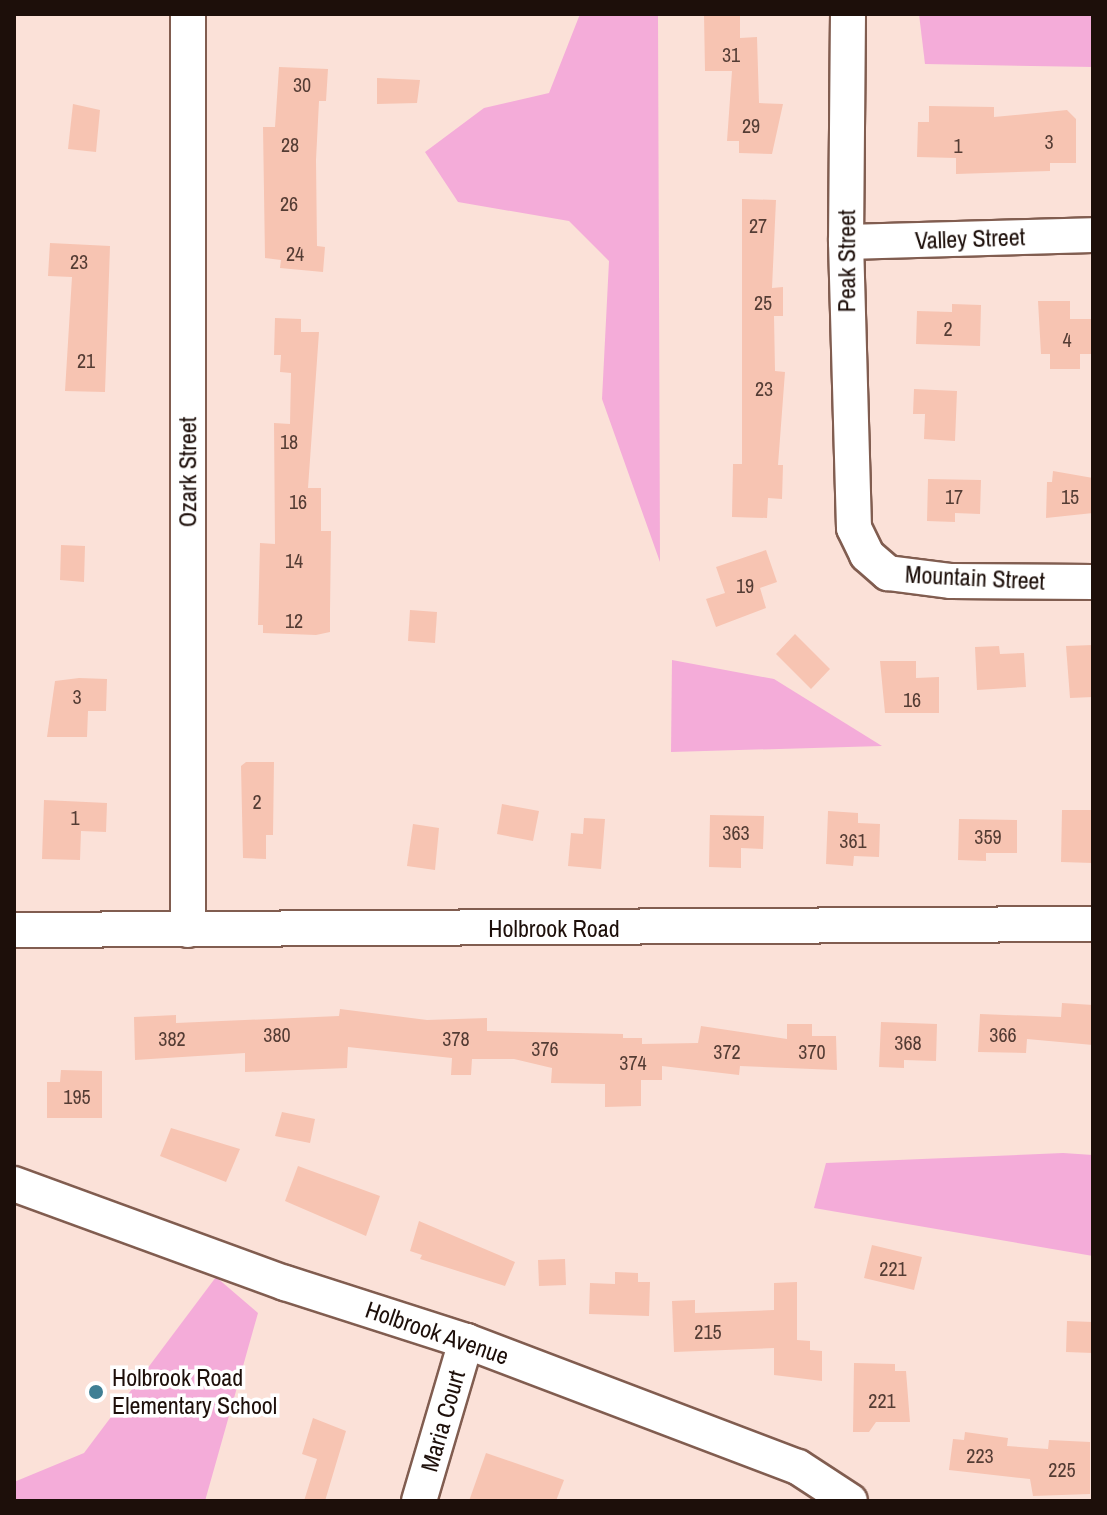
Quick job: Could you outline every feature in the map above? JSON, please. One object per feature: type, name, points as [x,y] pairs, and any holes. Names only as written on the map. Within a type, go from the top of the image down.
[{"type":"street","name":"Ozark Street","points":[[188,14],[188,930]]},
{"type":"street","name":"Peak Street","points":[[848,14],[846,242],[850,507]]},
{"type":"street","name":"Valley Street","points":[[846,242],[1093,235]]},
{"type":"street","name":"Mountain Street","points":[[850,507],[867,555],[888,573],[951,581],[1093,582]]},
{"type":"street","name":"Holbrook Road","points":[[14,930],[1093,924]]},
{"type":"street","name":"Holbrook Avenue","points":[[14,1184],[285,1283],[466,1341],[798,1467],[850,1501]]},
{"type":"street","name":"Maria Court","points":[[419,1501],[466,1341]]},
{"type":"shaded area","points":[[580,14],[658,14],[660,562],[602,399],[609,261],[569,221],[458,202],[425,152],[484,108],[549,93]]},
{"type":"shaded area","points":[[919,14],[1093,14],[1093,67],[925,64]]},
{"type":"shaded area","points":[[672,660],[774,679],[882,746],[671,752]]},
{"type":"shaded area","points":[[1063,1153],[1093,1155],[1093,1256],[814,1208],[826,1163]]},
{"type":"shaded area","points":[[216,1277],[258,1313],[205,1501],[14,1501],[14,1482],[84,1453]]},
{"type":"building","points":[[704,14],[740,14],[740,38],[757,37],[759,103],[783,104],[772,154],[739,153],[739,141],[727,141],[732,71],[705,71]]},
{"type":"building","points":[[279,67],[328,69],[326,101],[319,101],[316,160],[317,246],[325,247],[323,272],[280,268],[281,260],[265,258],[263,127],[275,127]]},
{"type":"building","points":[[377,78],[420,80],[417,103],[377,104]]},
{"type":"building","points":[[73,104],[100,110],[96,152],[68,149]]},
{"type":"building","points":[[929,106],[994,107],[994,117],[1067,110],[1076,119],[1076,163],[1050,163],[1050,171],[956,174],[956,158],[917,157],[918,122],[929,122]]},
{"type":"building","points":[[742,199],[776,200],[772,288],[783,287],[783,316],[774,316],[775,371],[785,372],[778,465],[783,465],[782,499],[768,498],[767,518],[732,517],[733,464],[742,464]]},
{"type":"building","points":[[50,243],[110,246],[105,392],[65,391],[72,277],[48,276]]},
{"type":"building","points":[[1038,301],[1070,301],[1070,319],[1093,319],[1093,354],[1080,354],[1080,369],[1050,369],[1050,354],[1041,354]]},
{"type":"building","points":[[952,304],[981,305],[980,346],[916,344],[917,311],[952,312]]},
{"type":"building","points":[[275,318],[301,319],[301,332],[319,332],[308,488],[321,488],[321,531],[331,531],[330,632],[316,635],[263,633],[263,625],[258,625],[260,543],[275,544],[274,423],[290,424],[291,373],[280,372],[281,355],[274,355]]},
{"type":"building","points":[[914,389],[957,391],[955,441],[924,439],[925,414],[913,414]]},
{"type":"building","points":[[1053,471],[1093,478],[1093,513],[1046,518],[1047,482],[1052,482]]},
{"type":"building","points":[[928,479],[981,480],[980,514],[955,513],[955,522],[927,521]]},
{"type":"building","points":[[61,545],[85,546],[84,582],[60,580]]},
{"type":"building","points":[[766,550],[777,582],[760,588],[766,608],[716,627],[706,599],[725,593],[716,567]]},
{"type":"building","points":[[410,610],[437,612],[435,643],[408,641]]},
{"type":"building","points":[[795,634],[830,669],[811,689],[776,654]]},
{"type":"building","points":[[1093,645],[1093,697],[1070,698],[1066,646]]},
{"type":"building","points":[[999,646],[1000,654],[1024,653],[1026,687],[977,690],[975,647]]},
{"type":"building","points":[[880,661],[916,661],[916,678],[939,677],[939,713],[885,713]]},
{"type":"building","points":[[107,679],[106,711],[88,711],[87,737],[47,737],[55,681]]},
{"type":"building","points":[[246,762],[274,762],[273,835],[266,835],[266,859],[243,858],[241,766]]},
{"type":"building","points":[[44,800],[107,803],[106,832],[81,831],[80,860],[42,859]]},
{"type":"building","points":[[502,804],[539,811],[533,841],[497,834]]},
{"type":"building","points":[[1062,810],[1093,810],[1093,863],[1061,862]]},
{"type":"building","points":[[828,811],[858,813],[858,823],[880,824],[879,857],[854,856],[853,866],[826,864]]},
{"type":"building","points":[[710,815],[764,816],[763,849],[741,848],[741,868],[709,867]]},
{"type":"building","points":[[584,818],[605,819],[601,869],[568,866],[571,833],[583,834]]},
{"type":"building","points":[[959,819],[1017,820],[1017,853],[986,853],[986,861],[958,860]]},
{"type":"building","points":[[413,824],[439,828],[435,870],[407,866]]},
{"type":"building","points":[[1062,1003],[1093,1005],[1093,1045],[1027,1039],[1026,1053],[978,1052],[980,1014],[1061,1017]]},
{"type":"building","points":[[340,1009],[427,1020],[487,1018],[487,1031],[623,1034],[623,1038],[642,1038],[642,1044],[698,1043],[701,1026],[787,1039],[787,1024],[812,1024],[812,1036],[836,1036],[837,1070],[740,1066],[739,1075],[662,1066],[662,1080],[641,1080],[641,1106],[605,1107],[605,1084],[551,1083],[552,1068],[514,1059],[472,1059],[471,1075],[451,1075],[452,1058],[348,1047],[347,1068],[245,1072],[245,1053],[135,1060],[134,1017],[176,1015],[176,1023],[339,1016]]},
{"type":"building","points":[[881,1022],[937,1024],[936,1061],[904,1060],[904,1068],[879,1067]]},
{"type":"building","points":[[61,1070],[102,1071],[102,1118],[47,1118],[47,1082],[60,1082]]},
{"type":"building","points":[[282,1112],[315,1119],[310,1143],[275,1136]]},
{"type":"building","points":[[171,1128],[240,1149],[226,1182],[160,1156]]},
{"type":"building","points":[[298,1166],[380,1196],[366,1236],[285,1201]]},
{"type":"building","points":[[419,1221],[515,1262],[505,1286],[420,1259],[422,1255],[410,1251]]},
{"type":"building","points":[[872,1245],[922,1257],[914,1290],[864,1278]]},
{"type":"building","points":[[565,1259],[566,1285],[539,1286],[538,1260]]},
{"type":"building","points":[[615,1272],[638,1273],[638,1282],[650,1282],[649,1316],[589,1314],[590,1283],[615,1284]]},
{"type":"building","points":[[797,1282],[797,1340],[810,1341],[810,1350],[822,1351],[822,1381],[774,1375],[774,1348],[674,1352],[672,1301],[695,1300],[695,1313],[774,1310],[774,1283]]},
{"type":"building","points":[[1067,1321],[1093,1322],[1093,1353],[1066,1352]]},
{"type":"building","points":[[854,1363],[895,1364],[895,1371],[906,1371],[910,1422],[876,1422],[869,1432],[853,1432]]},
{"type":"building","points":[[313,1418],[346,1431],[325,1501],[304,1501],[317,1459],[302,1454]]},
{"type":"building","points":[[965,1432],[1008,1438],[1007,1446],[1048,1449],[1049,1440],[1090,1442],[1090,1494],[1033,1496],[1030,1479],[949,1470],[953,1439],[964,1440]]},
{"type":"building","points":[[486,1453],[564,1480],[556,1501],[469,1501]]},
{"type":"place","name":"Holbrook Road Elementary School","points":[[96,1392]]}]
